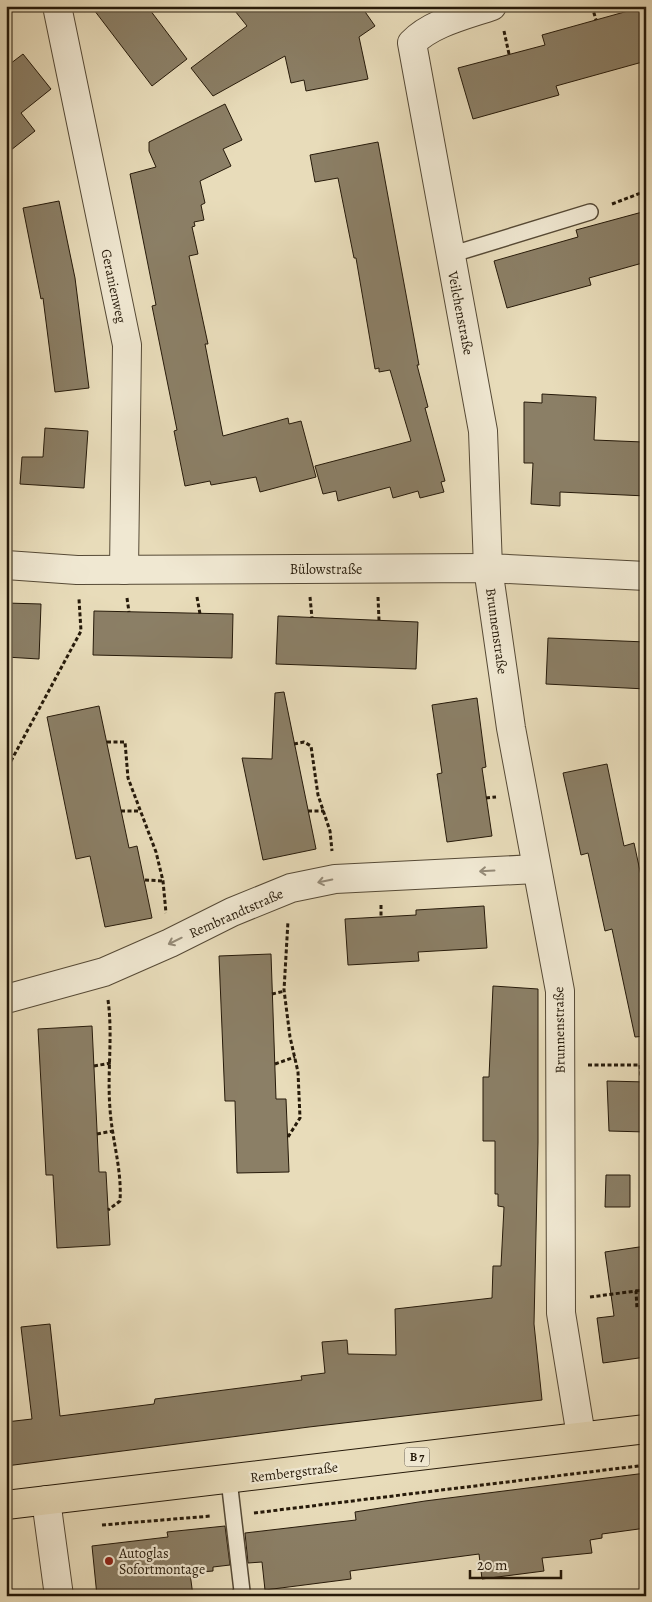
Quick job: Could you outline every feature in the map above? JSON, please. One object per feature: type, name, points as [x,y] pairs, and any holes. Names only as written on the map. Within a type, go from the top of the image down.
[{"type":"main road","name":"B 7","points":[[580,1436],[646,1429]]},
{"type":"main road","name":"Rembergstraße","points":[[6,1505],[229,1480],[580,1436]]},
{"type":"street","name":"Geranienweg","points":[[57,6],[127,345],[124,570]]},
{"type":"street","name":"Veilchenstraße","points":[[488,568],[483,431],[412,43],[418,36],[492,6]]},
{"type":"street","name":"Bülowstraße","points":[[6,565],[76,570],[488,568],[646,576]]},
{"type":"street","name":"Brunnenstraße","points":[[488,568],[508,708],[536,869],[560,991],[561,1301],[580,1436]]},
{"type":"street","name":"Rembrandtstraße","points":[[6,999],[104,972],[170,943],[232,912],[291,888],[334,879],[536,869]]},
{"type":"street","points":[[46,1500],[59,1596]]},
{"type":"lane","points":[[450,255],[590,212]]},
{"type":"lane","points":[[229,1480],[242,1591],[239,1596]]},
{"type":"path","points":[[592,6],[596,20]]},
{"type":"path","points":[[590,212],[646,191]]},
{"type":"path","points":[[6,780],[11,761],[81,631]]},
{"type":"path","points":[[107,742],[125,742],[128,778],[156,852],[163,881],[170,943]]},
{"type":"path","points":[[294,744],[304,742],[310,746],[318,795],[330,831]]},
{"type":"path","points":[[121,811],[139,811]]},
{"type":"path","points":[[308,811],[324,811]]},
{"type":"path","points":[[145,880],[163,881]]},
{"type":"path","points":[[288,1137],[300,1118],[298,1072],[294,1057],[285,991],[291,888]]},
{"type":"path","points":[[104,972],[110,1019],[110,1110],[121,1179],[120,1201],[108,1210]]},
{"type":"path","points":[[272,994],[285,991]]},
{"type":"path","points":[[274,1064],[294,1057]]},
{"type":"path","points":[[94,1066],[110,1063]]},
{"type":"path","points":[[560,1065],[646,1065]]},
{"type":"path","points":[[640,1065],[641,1076]]},
{"type":"path","points":[[97,1134],[113,1131]]},
{"type":"path","points":[[561,1301],[646,1290]]},
{"type":"path","points":[[636,1291],[638,1309]]},
{"type":"path","points":[[98,1524],[234,1515],[646,1465]]},
{"type":"building","points":[[91,6],[147,6],[187,59],[152,86]]},
{"type":"building","points":[[231,6],[361,6],[375,26],[359,37],[368,79],[306,91],[304,80],[291,83],[285,56],[213,96],[191,68],[247,26]]},
{"type":"building","points":[[646,6],[646,61],[556,86],[559,95],[473,119],[458,68],[545,45],[542,35]]},
{"type":"building","points":[[23,54],[51,89],[21,113],[35,131],[6,154],[6,67]]},
{"type":"building","points":[[225,104],[242,140],[223,149],[231,166],[200,181],[205,203],[201,205],[204,220],[194,222],[195,226],[192,227],[198,254],[189,256],[208,344],[205,344],[223,436],[288,418],[289,424],[301,421],[316,477],[260,492],[256,477],[211,485],[210,481],[185,486],[174,431],[177,430],[152,306],[156,305],[130,174],[156,167],[149,151],[149,142]]},
{"type":"building","points":[[378,142],[419,365],[417,365],[428,407],[425,408],[445,481],[441,482],[444,492],[420,498],[418,491],[393,498],[390,487],[338,501],[336,491],[323,494],[315,466],[411,441],[390,370],[379,372],[379,368],[375,369],[356,258],[354,258],[338,178],[315,182],[310,155]]},
{"type":"building","points":[[59,201],[75,278],[89,388],[55,392],[43,298],[41,299],[23,208]]},
{"type":"building","points":[[646,211],[646,262],[589,278],[591,285],[507,308],[494,261],[578,237],[576,230]]},
{"type":"building","points":[[542,394],[596,397],[594,440],[643,442],[642,456],[646,456],[646,496],[560,492],[560,506],[531,504],[533,463],[524,463],[524,402],[542,403]]},
{"type":"building","points":[[45,428],[88,431],[84,488],[20,484],[22,457],[43,457]]},
{"type":"building","points":[[6,603],[41,604],[39,659],[6,657]]},
{"type":"building","points":[[94,611],[233,614],[232,658],[93,655]]},
{"type":"building","points":[[278,616],[418,622],[416,669],[276,664]]},
{"type":"building","points":[[548,638],[646,642],[646,689],[546,684]]},
{"type":"building","points":[[284,692],[316,849],[263,860],[242,758],[272,759],[275,693]]},
{"type":"building","points":[[477,698],[486,767],[482,768],[492,836],[447,842],[437,774],[442,773],[432,705]]},
{"type":"building","points":[[99,706],[129,848],[137,846],[152,918],[105,927],[90,856],[76,859],[47,717]]},
{"type":"building","points":[[607,764],[624,846],[634,843],[646,899],[646,1036],[635,1037],[612,929],[605,931],[588,853],[581,855],[563,773]]},
{"type":"building","points":[[484,906],[487,948],[418,952],[419,961],[348,965],[345,919],[416,915],[416,910]]},
{"type":"building","points":[[271,954],[276,1099],[286,1099],[289,1172],[237,1173],[235,1101],[225,1101],[219,956]]},
{"type":"building","points":[[493,986],[538,989],[538,1142],[534,1324],[542,1400],[309,1427],[6,1466],[6,1422],[32,1419],[21,1327],[50,1324],[60,1416],[154,1404],[155,1399],[302,1380],[301,1376],[325,1373],[322,1342],[347,1340],[348,1354],[396,1355],[395,1309],[492,1298],[493,1266],[501,1266],[504,1207],[498,1206],[498,1194],[495,1194],[495,1141],[483,1141],[483,1077],[489,1077]]},
{"type":"building","points":[[92,1026],[99,1172],[106,1172],[110,1245],[57,1248],[53,1175],[46,1175],[38,1029]]},
{"type":"building","points":[[607,1081],[646,1082],[646,1132],[609,1131]]},
{"type":"building","points":[[606,1175],[630,1175],[630,1207],[605,1207]]},
{"type":"building","points":[[646,1246],[646,1357],[603,1363],[597,1318],[614,1316],[605,1252]]},
{"type":"building","points":[[646,1473],[646,1528],[602,1534],[602,1538],[590,1540],[592,1553],[542,1558],[544,1571],[482,1579],[479,1554],[350,1571],[351,1579],[265,1590],[262,1562],[248,1563],[245,1533],[356,1520],[355,1512],[425,1501]]},
{"type":"building","points":[[225,1526],[230,1565],[213,1567],[213,1571],[190,1573],[193,1596],[97,1596],[92,1546],[168,1537],[167,1532]]},
{"type":"place","name":"Autoglas Sofortmontage","points":[[109,1561]]}]
